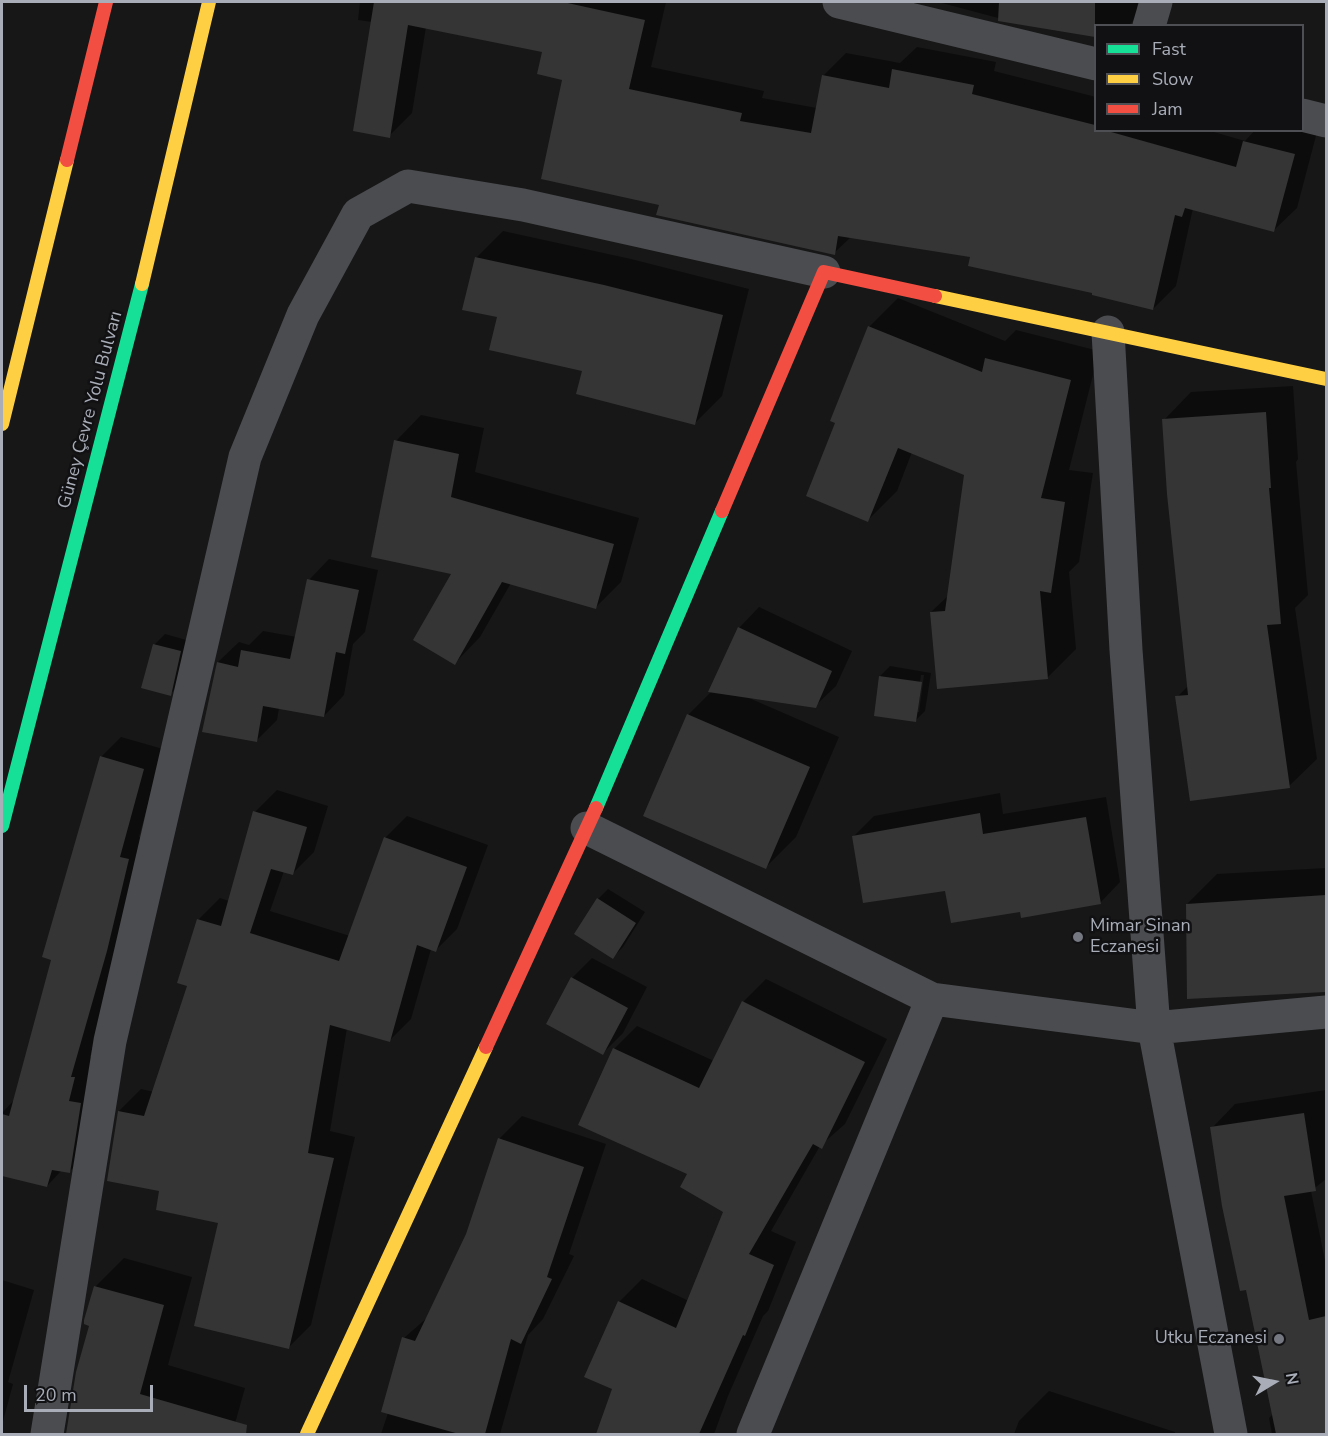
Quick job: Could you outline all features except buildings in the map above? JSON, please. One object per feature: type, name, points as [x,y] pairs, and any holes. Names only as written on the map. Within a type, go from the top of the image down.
[{"type":"main road","points":[[2,424],[106,2]]},
{"type":"main road","name":"Güney Çevre Yolu Bulvarı","points":[[2,826],[144,276],[209,2]]},
{"type":"main road","points":[[308,1434],[587,828],[824,272],[1326,379]]},
{"type":"street","points":[[839,2],[1094,64]]},
{"type":"street","points":[[1150,24],[1156,2]]},
{"type":"street","points":[[1304,116],[1326,121]]},
{"type":"street","points":[[47,1434],[110,1041],[245,457],[303,315],[358,214],[408,186],[523,205],[824,272]]},
{"type":"street","points":[[1108,332],[1126,650],[1154,1028],[1231,1434]]},
{"type":"street","points":[[587,828],[932,999],[1154,1028],[1326,1012]]},
{"type":"street","points":[[764,1431],[932,999]]},
{"type":"traffic: fast","points":[[2,826],[142,284]]},
{"type":"traffic: fast","points":[[596,808],[722,511]]},
{"type":"traffic: slow","points":[[142,284],[209,2]]},
{"type":"traffic: slow","points":[[2,424],[67,160]]},
{"type":"traffic: slow","points":[[935,296],[1326,379]]},
{"type":"traffic: slow","points":[[307,1434],[486,1047]]},
{"type":"traffic: jam","points":[[67,160],[106,2]]},
{"type":"traffic: jam","points":[[722,511],[824,272],[935,296]]},
{"type":"traffic: jam","points":[[486,1047],[596,808]]},
{"type":"place","name":"Mimar Sinan Eczanesi","points":[[1078,937]]},
{"type":"place","name":"Utku Eczanesi","points":[[1279,1339]]}]
